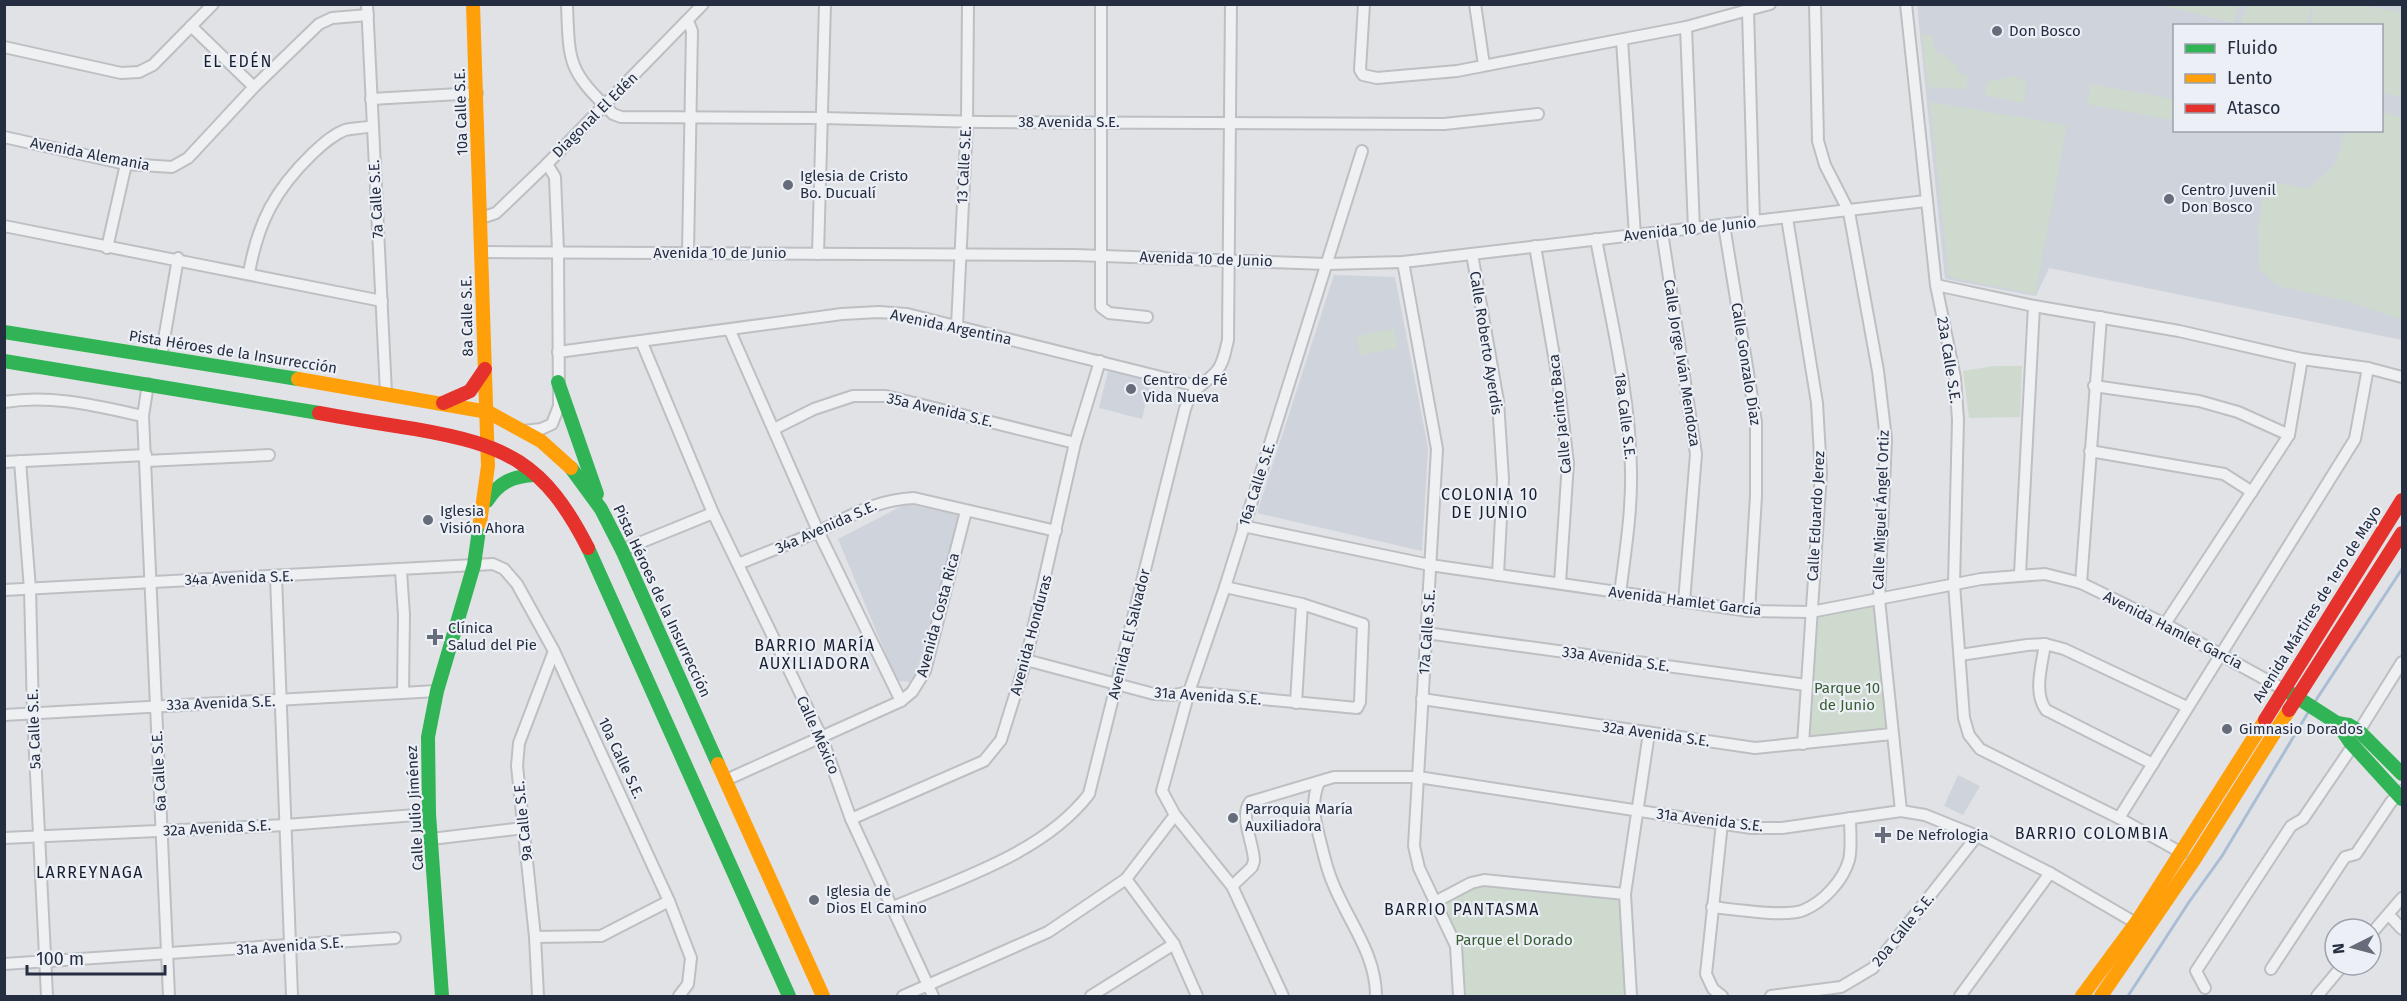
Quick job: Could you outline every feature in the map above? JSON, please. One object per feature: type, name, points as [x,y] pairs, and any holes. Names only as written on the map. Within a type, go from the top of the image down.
[{"type":"main road","name":"10a Calle S.E.","points":[[473,4],[481,218]]},
{"type":"main road","name":"8a Calle S.E.","points":[[481,218],[489,445]]},
{"type":"main road","name":"Pista Héroes de la Insurrección","points":[[4,332],[386,393],[488,412],[547,445],[566,462],[602,509],[823,996]]},
{"type":"main road","points":[[4,361],[449,435],[489,445],[535,475],[562,501],[591,553],[789,996]]},
{"type":"main road","points":[[443,403],[470,392],[485,369]]},
{"type":"main road","points":[[558,382],[602,509]]},
{"type":"main road","name":"Calle Julio Jiménez","points":[[442,996],[429,814],[428,737],[437,691],[474,565],[484,506],[489,445]]},
{"type":"main road","points":[[484,506],[494,489],[504,480],[518,475],[535,475]]},
{"type":"main road","name":"Avenida Mártires de 1ero de Mayo","points":[[2101,996],[2182,853],[2283,688],[2403,500]]},
{"type":"main road","points":[[2311,706],[2316,666],[2403,533]]},
{"type":"main road","points":[[2283,688],[2337,723],[2349,725],[2401,795]]},
{"type":"main road","name":"Avenida Mártires de 1ero de Mayo","points":[[2082,996],[2141,927],[2282,718],[2311,706]]},
{"type":"main road","points":[[2357,738],[2403,774]]},
{"type":"street","points":[[567,4],[569,53],[577,77],[604,105]]},
{"type":"street","name":"Diagonal El Edén","points":[[481,218],[496,213],[547,164],[703,4]]},
{"type":"street","points":[[818,254],[825,4]]},
{"type":"street","name":"13 Calle S.E.","points":[[957,326],[967,121],[968,4]]},
{"type":"street","points":[[1101,4],[1100,255],[1103,311],[1147,317]]},
{"type":"street","name":"Avenida El Salvador","points":[[891,908],[1036,844],[1074,814],[1089,794],[1185,409],[1197,386],[1216,372],[1223,360],[1228,340],[1228,122],[1231,4]]},
{"type":"street","points":[[1364,4],[1364,30],[1359,63],[1363,75],[1377,78],[1484,65],[1622,40],[1686,27],[1770,4]]},
{"type":"street","points":[[1474,4],[1484,65]]},
{"type":"street","name":"Calle Miguel Ángel Ortiz","points":[[1815,4],[1818,141],[1824,165],[1849,212],[1878,371],[1886,439],[1878,599],[1901,811]]},
{"type":"street","name":"23a Calle S.E.","points":[[1906,4],[1936,285],[1955,378],[1958,420],[1954,584],[1964,718],[1969,735],[1980,749],[2119,818]]},
{"type":"street","points":[[4,47],[121,73],[139,72],[153,65],[206,7]]},
{"type":"street","name":"Avenida Alemania","points":[[4,136],[126,164],[172,167],[188,158],[254,87],[319,24],[332,18],[368,10]]},
{"type":"street","name":"7a Calle S.E.","points":[[368,10],[386,393]]},
{"type":"street","points":[[1748,10],[1754,222]]},
{"type":"street","points":[[688,21],[692,32],[688,253]]},
{"type":"street","points":[[191,26],[254,87]]},
{"type":"street","points":[[1686,27],[1694,228]]},
{"type":"street","points":[[1622,40],[1635,235]]},
{"type":"street","points":[[371,99],[477,93]]},
{"type":"street","name":"38 Avenida S.E.","points":[[604,105],[621,117],[967,121],[1444,124],[1538,114]]},
{"type":"street","points":[[249,273],[254,244],[265,215],[282,186],[327,140],[345,130],[373,126]]},
{"type":"street","name":"16a Calle S.E.","points":[[1283,996],[1232,886],[1175,815],[1162,791],[1189,692],[1225,587],[1362,151]]},
{"type":"street","points":[[107,248],[126,164]]},
{"type":"street","points":[[524,431],[541,429],[554,421],[559,406],[555,177],[547,164]]},
{"type":"street","name":"Avenida 10 de Junio","points":[[483,252],[1100,255],[1229,258],[1328,264],[1403,262],[1849,212],[1926,201]]},
{"type":"street","name":"Calle Eduardo Jerez","points":[[1787,218],[1817,403],[1821,473],[1803,744]]},
{"type":"street","name":"Calle Gonzalo Díaz","points":[[1724,225],[1756,422],[1756,496],[1749,611]]},
{"type":"street","points":[[4,226],[107,248],[178,258],[382,301]]},
{"type":"street","name":"Calle Jorge Iván Mendoza","points":[[1662,232],[1696,454],[1684,602]]},
{"type":"street","name":"18a Calle S.E.","points":[[1596,239],[1627,419],[1631,471],[1629,520],[1620,594]]},
{"type":"street","name":"Calle Jacinto Baca","points":[[1535,246],[1558,379],[1568,463],[1560,583]]},
{"type":"street","name":"Calle Roberto Ayerdis","points":[[1472,254],[1498,401],[1503,479],[1498,575]]},
{"type":"street","points":[[160,357],[178,258]]},
{"type":"street","name":"17a Calle S.E.","points":[[1403,262],[1437,450],[1414,846],[1419,868],[1437,901],[1456,946],[1459,996]]},
{"type":"street","points":[[1936,285],[2034,306],[2179,331],[2302,359],[2368,368],[2403,377]]},
{"type":"street","points":[[2020,574],[2034,306]]},
{"type":"street","name":"Avenida Argentina","points":[[558,352],[642,343],[842,314],[879,312],[907,314],[1197,386]]},
{"type":"street","points":[[2081,584],[2094,386],[2101,317]]},
{"type":"street","points":[[730,331],[818,531],[901,701]]},
{"type":"street","name":"Calle México","points":[[642,343],[713,513],[822,738],[851,819],[933,996]]},
{"type":"street","points":[[2165,624],[2289,435],[2302,359]]},
{"type":"street","name":"Avenida Honduras","points":[[851,819],[984,762],[1001,740],[1026,660],[1075,443],[1100,362]]},
{"type":"street","points":[[2182,853],[2119,818],[2355,439],[2368,368]]},
{"type":"street","name":"6a Calle S.E.","points":[[148,384],[143,416],[169,996]]},
{"type":"street","points":[[2094,386],[2199,401],[2238,412],[2289,435]]},
{"type":"street","name":"35a Avenida S.E.","points":[[774,429],[814,409],[853,396],[886,396],[1075,443]]},
{"type":"street","points":[[4,402],[37,398],[64,400],[143,416]]},
{"type":"street","points":[[2090,451],[2224,474],[2252,492]]},
{"type":"street","points":[[4,462],[269,455]]},
{"type":"street","name":"5a Calle S.E.","points":[[20,461],[30,589],[33,713],[47,996]]},
{"type":"street","name":"34a Avenida S.E.","points":[[738,564],[818,531],[873,504],[892,499],[914,498],[1056,531]]},
{"type":"street","name":"Avenida Costa Rica","points":[[726,780],[901,701],[912,692],[925,671],[966,511]]},
{"type":"street","points":[[622,550],[713,513]]},
{"type":"street","name":"Avenida Hamlet García","points":[[1243,526],[1430,565],[1749,611],[1811,612],[1954,584],[2020,574],[2045,574],[2081,584],[2165,624],[2283,688]]},
{"type":"street","name":"10a Calle S.E.","points":[[474,565],[493,564],[504,569],[517,584],[554,651],[669,902],[690,958],[688,984],[679,996]]},
{"type":"street","name":"34a Avenida S.E.","points":[[4,590],[401,571],[474,565]]},
{"type":"street","points":[[401,571],[404,615],[403,693]]},
{"type":"street","points":[[276,577],[292,996]]},
{"type":"street","points":[[1225,587],[1302,604],[1296,703]]},
{"type":"street","name":"31a Avenida S.E.","points":[[1026,660],[1154,694],[1174,695],[1189,692],[1357,708],[1360,702],[1363,624],[1302,604]]},
{"type":"street","name":"33a Avenida S.E.","points":[[1426,633],[1806,686]]},
{"type":"street","points":[[1960,655],[2045,644],[2064,649],[2187,707]]},
{"type":"street","points":[[2045,644],[2039,691],[2040,703],[2046,710],[2153,764]]},
{"type":"street","name":"9a Calle S.E.","points":[[538,996],[535,937],[517,766],[519,743],[554,651]]},
{"type":"street","points":[[2205,988],[2196,971],[2291,826],[2303,819],[2402,666]]},
{"type":"street","name":"33a Avenida S.E.","points":[[4,715],[437,691]]},
{"type":"street","name":"32a Avenida S.E.","points":[[1422,699],[1755,748],[1892,734]]},
{"type":"street","points":[[1630,996],[1625,894],[1648,733]]},
{"type":"street","name":"31a Avenida S.E.","points":[[1232,886],[1252,867],[1254,861],[1246,819],[1246,807],[1250,802],[1334,777],[1418,777],[1751,828],[1782,828],[1901,811],[1925,815],[1977,836],[2050,873],[2141,927]]},
{"type":"street","points":[[1318,782],[1313,811],[1326,862],[1331,880],[1371,962],[1376,996]]},
{"type":"street","points":[[2271,969],[2345,857],[2356,854],[2401,795]]},
{"type":"street","name":"32a Avenida S.E.","points":[[4,838],[286,825],[429,814]]},
{"type":"street","points":[[903,996],[1048,932],[1125,879],[1175,815]]},
{"type":"street","points":[[1712,907],[1786,913],[1803,911],[1826,896],[1838,882],[1849,859],[1850,818]]},
{"type":"street","points":[[1722,823],[1706,974],[1713,989],[1722,996]]},
{"type":"street","points":[[431,839],[524,828]]},
{"type":"street","name":"20a Calle S.E.","points":[[1772,996],[1841,987],[1873,968],[1977,836]]},
{"type":"street","points":[[1960,996],[2050,873]]},
{"type":"street","points":[[1125,879],[1174,944],[1197,996]]},
{"type":"street","points":[[1437,901],[1471,883],[1484,880],[1625,894]]},
{"type":"street","points":[[2383,922],[2403,898]]},
{"type":"street","points":[[535,937],[601,936],[669,902]]},
{"type":"street","points":[[2390,915],[2403,929]]},
{"type":"street","name":"31a Avenida S.E.","points":[[4,964],[290,947],[395,938]]},
{"type":"street","points":[[1091,996],[1110,992],[1174,944]]},
{"type":"street","points":[[2317,996],[2333,977]]},
{"type":"shaded area","name":"Centro Juvenil Don Bosco","points":[[1917,5],[2402,5],[2402,340],[2049,268],[2036,296],[1945,279]]},
{"type":"shaded area","points":[[1334,275],[1395,277],[1428,448],[1422,551],[1257,513]]},
{"type":"shaded area","points":[[1108,371],[1151,381],[1142,419],[1099,408]]},
{"type":"shaded area","points":[[906,504],[959,515],[914,682],[897,681],[838,539]]},
{"type":"shaded area","points":[[1958,775],[1980,786],[1963,815],[1944,806]]},
{"type":"green space","points":[[2238,4],[2233,23],[2160,5]]},
{"type":"green space","points":[[2246,4],[2311,5],[2307,24],[2241,24]]},
{"type":"green space","points":[[2314,5],[2361,5],[2402,13],[2402,97],[2383,93],[2383,24],[2310,24]]},
{"type":"green space","points":[[1922,35],[1931,35],[1936,53],[1945,55],[1957,67],[1956,71],[1964,76],[1967,73],[1967,89],[1928,87]]},
{"type":"green space","points":[[2014,76],[2026,82],[2024,103],[1985,95],[1987,82]]},
{"type":"green space","points":[[2091,84],[2173,99],[2173,120],[2087,104]]},
{"type":"green space","points":[[1930,102],[2067,125],[2035,294],[1949,277]]},
{"type":"green space","points":[[2383,112],[2402,118],[2402,320],[2346,301],[2279,286],[2259,270],[2258,226],[2266,182],[2309,188],[2334,166],[2346,132],[2383,132]]},
{"type":"green space","points":[[1394,329],[1397,348],[1360,355],[1357,336]]},
{"type":"green space","points":[[1994,366],[2022,366],[2020,417],[1969,418],[1963,371]]},
{"type":"green space","name":"Parque 10 de Junio","points":[[1879,599],[1892,734],[1803,744],[1811,612]]},
{"type":"green space","name":"Parque el Dorado","points":[[1471,883],[1625,894],[1631,996],[1459,996],[1459,970],[1437,901]]},
{"type":"waterway","points":[[2314,703],[2402,569]]},
{"type":"waterway","points":[[2128,996],[2222,856],[2309,711]]},
{"type":"traffic: fast","points":[[4,332],[298,379]]},
{"type":"traffic: fast","points":[[4,361],[319,413]]},
{"type":"traffic: fast","points":[[558,382],[597,494]]},
{"type":"traffic: fast","points":[[571,468],[601,509],[622,550],[718,764]]},
{"type":"traffic: fast","points":[[487,501],[496,489],[507,481],[535,475]]},
{"type":"traffic: fast","points":[[442,996],[429,814],[428,737],[437,691],[474,565],[480,523]]},
{"type":"traffic: fast","points":[[588,548],[789,996]]},
{"type":"traffic: fast","points":[[2287,691],[2337,723],[2349,725],[2359,731],[2402,774]]},
{"type":"traffic: fast","points":[[2337,723],[2350,742],[2402,799]]},
{"type":"traffic: slow","points":[[473,4],[488,466],[480,523]]},
{"type":"traffic: slow","points":[[298,379],[488,412],[541,441],[571,468]]},
{"type":"traffic: slow","points":[[2101,996],[2194,860],[2289,710]]},
{"type":"traffic: slow","points":[[2082,996],[2136,923],[2265,720]]},
{"type":"traffic: slow","points":[[718,764],[823,996]]},
{"type":"traffic: jam","points":[[443,403],[470,391],[485,369]]},
{"type":"traffic: jam","points":[[319,413],[447,435],[499,451],[520,462],[555,495],[588,548]]},
{"type":"traffic: jam","points":[[2265,720],[2402,500]]},
{"type":"traffic: jam","points":[[2289,710],[2402,533]]},
{"type":"place","name":"Don Bosco","points":[[1997,31]]},
{"type":"place","name":"Iglesia de Cristo Bo. Ducualí","points":[[788,185]]},
{"type":"place","name":"Centro Juvenil Don Bosco","points":[[2169,199]]},
{"type":"place","name":"Centro de Fé Vida Nueva","points":[[1131,389]]},
{"type":"place","name":"Iglesia Visión Ahora","points":[[428,520]]},
{"type":"place","name":"Clínica Salud del Pie","points":[[435,637]]},
{"type":"place","name":"Gimnasio Dorados","points":[[2227,729]]},
{"type":"place","name":"Parroquia María Auxiliadora","points":[[1233,818]]},
{"type":"place","name":"De Nefrologia","points":[[1883,835]]},
{"type":"place","name":"Iglesia de Dios El Camino","points":[[814,900]]},
{"type":"district","name":"EL EDÉN","points":[[238,61]]},
{"type":"district","name":"COLONIA 10 DE JUNIO","points":[[1490,503]]},
{"type":"district","name":"BARRIO MARÍA AUXILIADORA","points":[[815,654]]},
{"type":"district","name":"BARRIO COLOMBIA","points":[[2092,833]]},
{"type":"district","name":"LARREYNAGA","points":[[90,872]]},
{"type":"district","name":"BARRIO PANTASMA","points":[[1462,909]]}]
